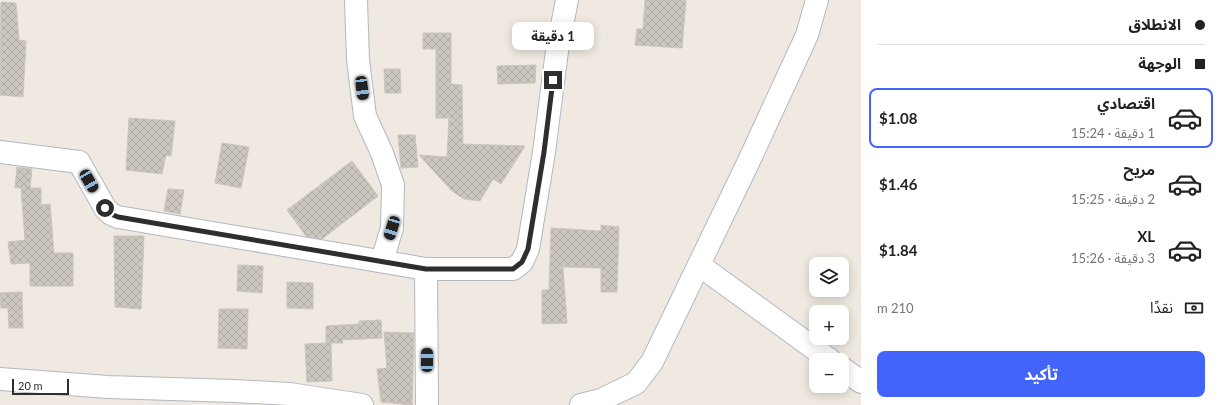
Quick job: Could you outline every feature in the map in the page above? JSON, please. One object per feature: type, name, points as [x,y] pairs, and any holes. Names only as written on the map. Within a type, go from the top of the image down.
[{"type":"street","points":[[356,0],[358,60],[365,116],[382,152],[393,185],[392,228],[382,261]]},
{"type":"street","points":[[0,152],[79,162],[105,208],[111,214],[118,217],[426,269],[513,269],[522,262],[528,249],[544,152],[557,51],[567,0]]},
{"type":"street","points":[[581,405],[601,400],[636,383],[652,362],[748,163],[807,35],[817,0]]},
{"type":"street","points":[[699,265],[820,353]]},
{"type":"street","points":[[426,269],[427,405]]},
{"type":"street","points":[[849,373],[861,382]]},
{"type":"street","points":[[0,379],[108,387],[289,394],[362,405]]},
{"type":"building","points":[[645,0],[686,0],[682,48],[635,45],[637,29],[643,29]]},
{"type":"building","points":[[1,2],[16,3],[19,40],[26,41],[23,97],[0,95]]},
{"type":"building","points":[[423,33],[451,33],[451,84],[462,85],[463,144],[525,146],[501,184],[493,179],[480,201],[464,199],[452,191],[419,155],[447,157],[449,118],[436,118],[436,49],[423,49]]},
{"type":"building","points":[[536,65],[535,83],[498,84],[497,66]]},
{"type":"building","points":[[384,69],[400,69],[401,93],[385,93]]},
{"type":"building","points":[[129,118],[175,121],[171,156],[166,155],[162,174],[126,170]]},
{"type":"building","points":[[398,135],[415,135],[418,167],[401,168]]},
{"type":"building","points":[[222,143],[249,147],[241,188],[215,183]]},
{"type":"building","points":[[352,161],[378,196],[322,239],[306,236],[287,210]]},
{"type":"building","points":[[17,167],[32,169],[30,188],[41,188],[41,205],[50,204],[54,253],[73,253],[73,286],[30,286],[30,263],[11,264],[8,242],[25,240],[21,188],[15,188]]},
{"type":"building","points":[[168,189],[184,190],[180,214],[164,211]]},
{"type":"building","points":[[601,225],[619,227],[617,292],[601,292],[601,268],[563,267],[567,323],[542,324],[542,290],[549,290],[551,228],[601,231]]},
{"type":"building","points":[[114,236],[144,236],[141,309],[115,307]]},
{"type":"building","points":[[238,265],[263,266],[262,293],[237,291]]},
{"type":"building","points":[[287,282],[313,283],[313,309],[287,308]]},
{"type":"building","points":[[22,292],[23,328],[9,328],[8,308],[1,308],[0,293]]},
{"type":"building","points":[[219,309],[248,309],[247,349],[218,348]]},
{"type":"building","points":[[381,320],[382,338],[342,340],[343,343],[331,343],[332,381],[307,382],[305,344],[328,343],[326,343],[326,326],[359,324],[359,321]]},
{"type":"building","points":[[384,332],[414,333],[412,405],[381,402],[377,369],[387,368]]},
{"type":"route","points":[[105,208],[111,214],[118,217],[426,269],[513,269],[522,262],[528,249],[544,152],[553,80]]}]
